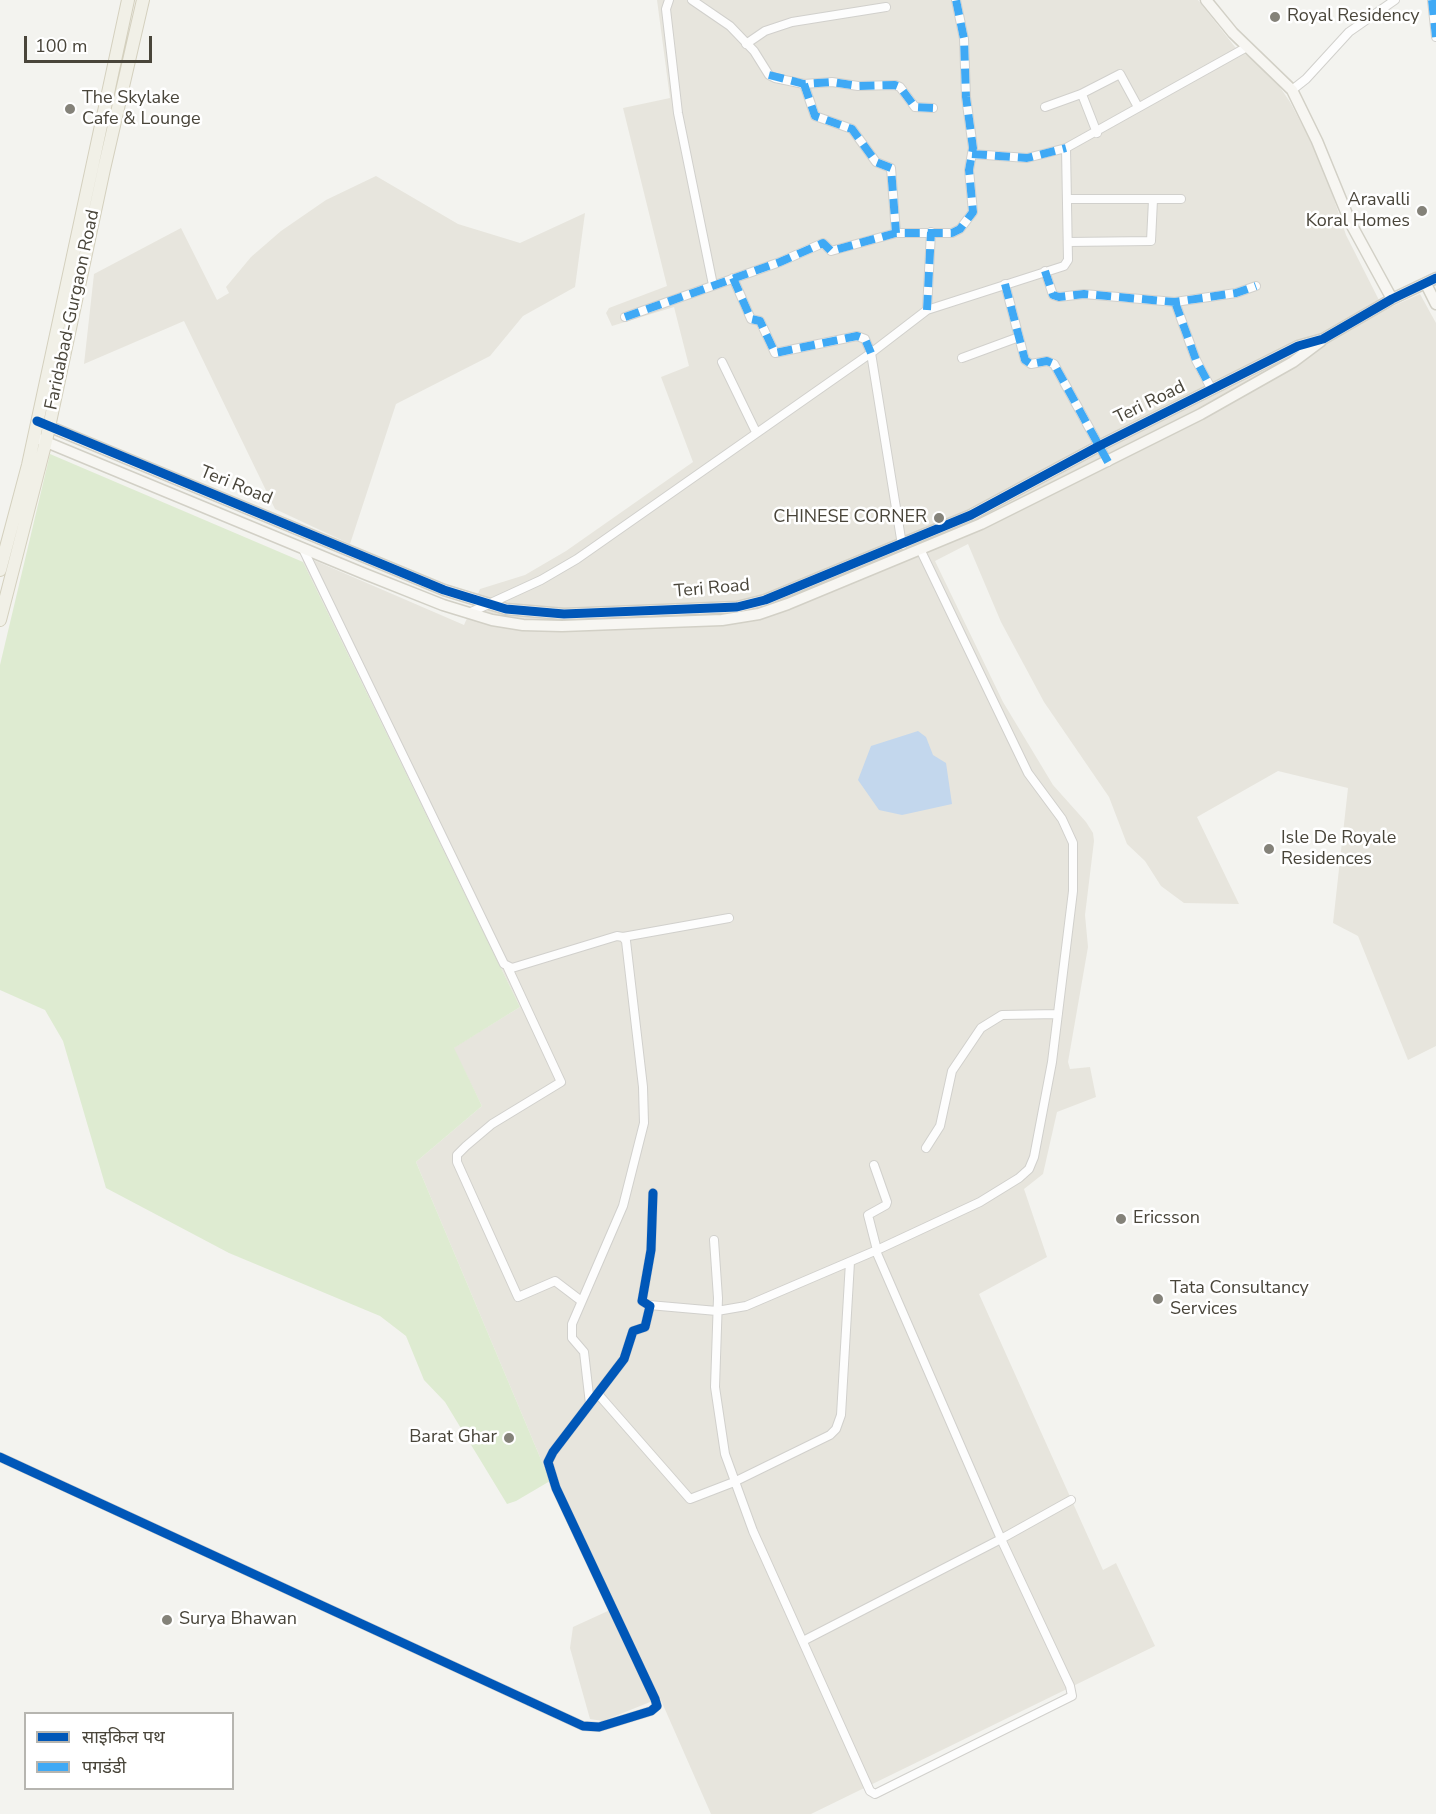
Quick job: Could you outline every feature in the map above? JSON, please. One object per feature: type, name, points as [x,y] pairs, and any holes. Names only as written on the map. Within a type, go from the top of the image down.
[{"type":"main road","name":"Faridabad-Gurgaon Road","points":[[0,620],[40,439],[128,0]]},
{"type":"main road","name":"Faridabad-Gurgaon Road","points":[[43,424],[143,0]]},
{"type":"main road","name":"Faridabad-Gurgaon Road","points":[[0,570],[40,439]]},
{"type":"street","points":[[669,0],[666,9],[678,113],[713,285]]},
{"type":"street","points":[[692,0],[720,16],[758,56],[769,75],[804,84],[832,82],[858,86],[895,85],[900,87],[915,107],[933,108]]},
{"type":"street","points":[[625,316],[780,262],[823,243],[831,251],[896,233],[958,232],[972,214],[969,170],[972,154],[964,39],[956,0]]},
{"type":"street","points":[[1206,0],[1247,47],[1292,90],[1317,141],[1351,224],[1392,299]]},
{"type":"street","points":[[1292,90],[1306,79],[1349,32],[1395,0]]},
{"type":"street","points":[[1432,0],[1436,38]]},
{"type":"street","points":[[746,44],[765,31],[792,22],[886,7]]},
{"type":"street","points":[[972,154],[1027,158],[1066,148],[1097,133],[1138,107],[1247,47]]},
{"type":"street","points":[[1045,107],[1081,94],[1120,74],[1138,107]]},
{"type":"street","points":[[804,84],[814,116],[852,129],[876,162],[891,168],[896,233]]},
{"type":"street","points":[[1083,97],[1097,133]]},
{"type":"street","points":[[469,613],[541,580],[577,559],[871,353],[927,310],[1067,264],[1066,148]]},
{"type":"street","points":[[1068,199],[1181,199]]},
{"type":"street","points":[[1068,242],[1151,241],[1153,200]]},
{"type":"street","points":[[927,310],[931,232]]},
{"type":"street","points":[[1045,271],[1056,296],[1084,294],[1175,302],[1236,293],[1256,286]]},
{"type":"street","points":[[733,278],[751,319],[760,321],[776,353],[857,336],[865,339],[871,353],[902,545]]},
{"type":"street","name":"Teri Road","points":[[43,424],[444,590],[506,609],[555,614],[737,607],[765,600],[881,560],[902,545],[971,515],[1099,446],[1298,346],[1323,339],[1392,299],[1436,278]]},
{"type":"street","points":[[1005,284],[1028,363],[1047,361],[1054,364],[1108,462]]},
{"type":"street","points":[[1426,284],[1436,304]]},
{"type":"street","points":[[1175,302],[1196,360],[1212,390]]},
{"type":"street","points":[[962,358],[1019,336]]},
{"type":"street","points":[[40,439],[303,549],[469,613],[537,626],[722,620],[770,611],[881,560],[920,549],[981,524],[1108,462],[1293,362],[1323,339]]},
{"type":"street","points":[[722,362],[756,432]]},
{"type":"street","points":[[303,549],[508,968],[561,1082],[492,1124],[466,1146],[458,1155],[456,1162],[518,1297],[555,1281],[580,1300]]},
{"type":"street","points":[[653,1193],[651,1250],[642,1301],[649,1305],[717,1311],[746,1306],[877,1251],[980,1202],[1009,1185],[1029,1169],[1038,1142],[1058,1014],[1073,891],[1073,843],[1065,825],[1028,773],[920,549]]},
{"type":"street","points":[[508,968],[623,936],[729,918]]},
{"type":"street","points":[[590,1404],[584,1352],[570,1335],[580,1300],[623,1206],[644,1124],[643,1087],[623,936]]},
{"type":"street","points":[[926,1148],[940,1125],[952,1071],[981,1028],[1002,1015],[1058,1014]]},
{"type":"street","points":[[714,1240],[717,1311],[716,1405],[721,1438],[734,1482],[870,1791],[875,1794],[1065,1702],[1072,1696],[1070,1686],[1001,1539],[877,1251],[868,1215],[886,1205],[887,1202],[874,1165]]},
{"type":"street","points":[[598,1394],[641,1440],[685,1496],[696,1499],[836,1429],[842,1405],[850,1262]]},
{"type":"street","points":[[0,1457],[583,1726],[599,1728],[651,1711],[657,1703],[550,1473],[548,1462],[553,1452],[627,1354],[633,1331],[645,1327],[649,1305]]},
{"type":"street","points":[[803,1641],[1001,1539],[1071,1500]]},
{"type":"shaded area","points":[[657,0],[1198,0],[1235,47],[1269,71],[1290,102],[1321,161],[1346,235],[1384,310],[1420,294],[1436,323],[1436,1046],[1408,1060],[1358,936],[1333,923],[1348,788],[1278,771],[1197,817],[1239,904],[1184,903],[1161,886],[1145,861],[1127,844],[1109,797],[1044,702],[1001,622],[968,544],[935,561],[1003,702],[1053,785],[1086,822],[1093,833],[1094,841],[1085,915],[1088,947],[1068,1062],[1070,1069],[1090,1067],[1096,1097],[1057,1112],[1043,1174],[1024,1189],[1047,1257],[979,1294],[1103,1570],[1116,1563],[1155,1646],[811,1814],[711,1814],[660,1698],[603,1721],[590,1719],[570,1648],[573,1627],[610,1610],[550,1481],[416,1162],[482,1106],[453,1048],[520,1007],[303,562],[302,555],[464,625],[480,589],[525,575],[566,551],[693,462],[661,377],[689,366],[674,307],[612,326],[606,313],[609,308],[667,286],[623,108],[670,98]]},
{"type":"shaded area","points":[[376,176],[458,224],[520,243],[585,213],[575,287],[523,316],[490,356],[396,404],[350,544],[275,509],[184,321],[84,364],[94,274],[181,228],[217,300],[229,293],[226,287],[251,257],[281,231],[326,200]]},
{"type":"green space","points":[[50,454],[303,562],[520,1007],[454,1048],[482,1106],[416,1162],[550,1481],[516,1501],[507,1504],[445,1402],[424,1380],[406,1336],[380,1316],[229,1253],[106,1188],[63,1041],[45,1010],[0,990],[0,665]]},
{"type":"water","points":[[918,731],[926,737],[933,755],[946,763],[952,804],[902,815],[879,810],[858,780],[871,746]]},
{"type":"marked path","points":[[625,317],[780,262],[823,243],[831,251],[896,233],[952,233],[960,229],[973,212],[969,170],[973,148],[966,97],[964,39],[956,0]]},
{"type":"marked path","points":[[1432,0],[1436,37]]},
{"type":"marked path","points":[[769,75],[804,84],[832,82],[858,86],[895,85],[900,87],[915,107],[933,108]]},
{"type":"marked path","points":[[804,84],[815,116],[852,129],[876,162],[891,168],[896,233]]},
{"type":"marked path","points":[[972,154],[1027,158],[1066,148]]},
{"type":"marked path","points":[[927,310],[931,232]]},
{"type":"marked path","points":[[1045,271],[1053,295],[1059,297],[1084,294],[1175,302],[1236,293],[1256,286]]},
{"type":"marked path","points":[[733,278],[751,319],[760,321],[775,353],[857,336],[865,339],[871,353]]},
{"type":"marked path","points":[[1005,284],[1025,360],[1031,364],[1047,361],[1054,364],[1108,462]]},
{"type":"marked path","points":[[1175,302],[1196,360],[1212,390]]},
{"type":"cycle path","points":[[37,421],[444,590],[506,609],[564,614],[737,607],[765,600],[971,515],[1099,446],[1298,346],[1323,339],[1392,299],[1436,278]]},
{"type":"cycle path","points":[[0,1457],[583,1726],[599,1727],[651,1711],[657,1706],[655,1699],[556,1488],[548,1462],[553,1452],[624,1359],[633,1331],[645,1327],[650,1306],[642,1301],[651,1250],[653,1193]]},
{"type":"place","name":"Royal Residency","points":[[1275,17]]},
{"type":"place","name":"The Skylake Cafe & Lounge","points":[[70,109]]},
{"type":"place","name":"Aravalli Koral Homes","points":[[1422,211]]},
{"type":"place","name":"CHINESE CORNER","points":[[939,518]]},
{"type":"place","name":"Isle De Royale Residences","points":[[1269,849]]},
{"type":"place","name":"Ericsson","points":[[1121,1219]]},
{"type":"place","name":"Tata Consultancy Services","points":[[1158,1299]]},
{"type":"place","name":"Barat Ghar","points":[[509,1438]]},
{"type":"place","name":"Surya Bhawan","points":[[167,1620]]}]
